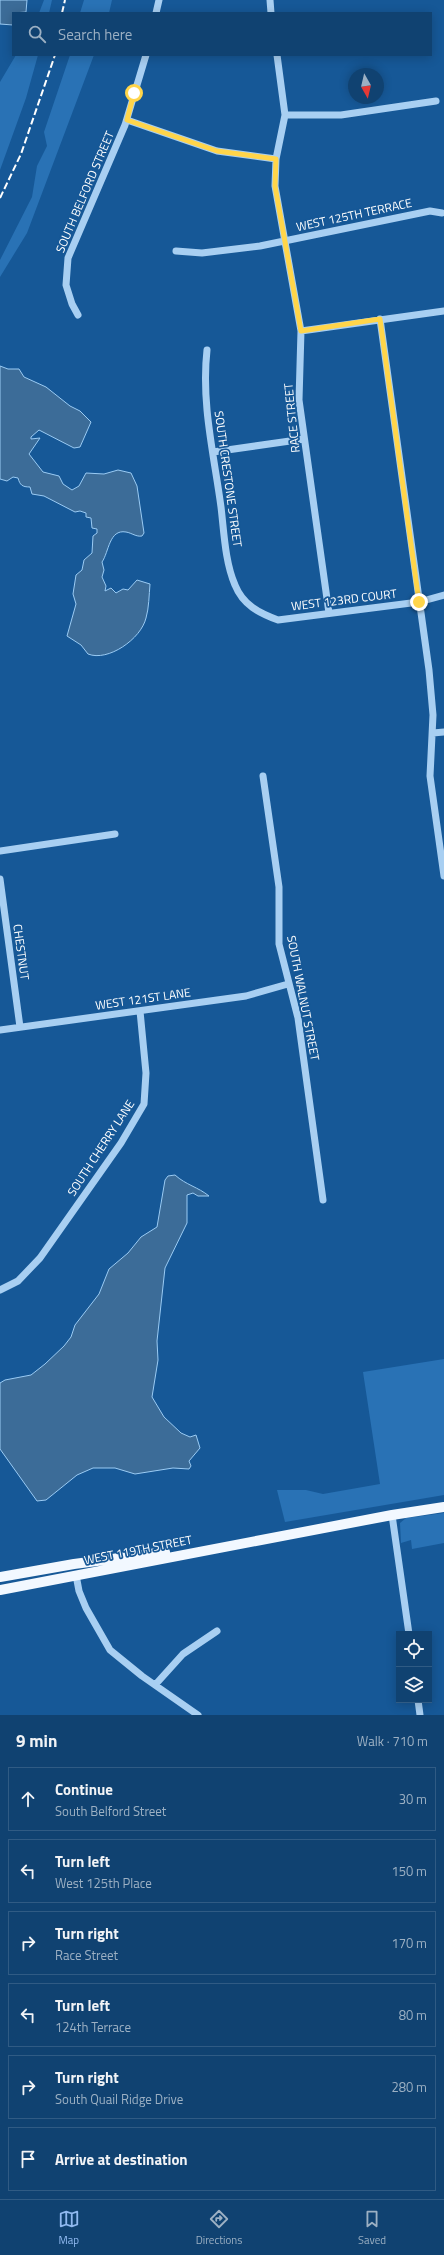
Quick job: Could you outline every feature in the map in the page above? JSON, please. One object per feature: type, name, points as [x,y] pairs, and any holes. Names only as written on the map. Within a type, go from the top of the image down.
[{"type":"main road","name":"WEST 119TH STREET","points":[[0,1590],[392,1515],[444,1507]]},
{"type":"main road","name":"WEST 119TH STREET","points":[[0,1577],[74,1564],[280,1536]]},
{"type":"street","points":[[156,12],[159,0]]},
{"type":"street","points":[[270,0],[271,12]]},
{"type":"street","name":"SOUTH BELFORD STREET","points":[[78,315],[72,304],[66,285],[68,258],[127,120],[146,56]]},
{"type":"street","name":"RACE STREET","points":[[277,56],[285,115],[276,159],[275,186],[301,331],[299,400],[329,613]]},
{"type":"street","points":[[285,115],[341,115],[436,101]]},
{"type":"street","points":[[127,120],[217,151],[276,159]]},
{"type":"street","name":"WEST 125TH TERRACE","points":[[176,251],[202,253],[220,252],[285,241],[430,211],[442,213]]},
{"type":"street","points":[[301,331],[444,311]]},
{"type":"street","points":[[380,319],[429,670],[433,733],[430,776],[444,876]]},
{"type":"street","name":"SOUTH CRESTONE STREET","points":[[207,350],[204,372],[206,410],[228,558],[235,585],[249,606]]},
{"type":"street","points":[[213,452],[304,439]]},
{"type":"street","name":"WEST 123RD COURT","points":[[249,606],[264,615],[278,620],[419,602],[444,595]]},
{"type":"street","points":[[433,733],[444,732]]},
{"type":"street","name":"SOUTH WALNUT STREET","points":[[263,776],[279,887],[279,944],[288,984],[298,1018],[323,1200]]},
{"type":"street","points":[[0,850],[115,834]]},
{"type":"street","name":"CHESTNUT","points":[[0,879],[20,1027]]},
{"type":"street","name":"WEST 121ST LANE","points":[[0,1030],[140,1012],[246,996],[288,984]]},
{"type":"street","name":"SOUTH CHERRY LANE","points":[[0,1290],[18,1281],[28,1273],[121,1142],[144,1104],[146,1073],[140,1012]]},
{"type":"street","points":[[392,1515],[409,1631]]},
{"type":"street","points":[[76,1575],[79,1591],[86,1608],[110,1650],[155,1685],[198,1715]]},
{"type":"street","points":[[155,1685],[183,1654],[217,1632]]},
{"type":"street","points":[[418,1703],[420,1715]]},
{"type":"shaded area","points":[[0,0],[27,0],[26,12],[12,12],[12,25],[0,24]]},
{"type":"shaded area","points":[[44,0],[52,0],[49,12],[39,12]]},
{"type":"shaded area","points":[[84,0],[112,0],[109,12],[80,12]]},
{"type":"shaded area","points":[[15,56],[38,56],[26,98],[0,170],[0,82]]},
{"type":"shaded area","points":[[70,56],[94,56],[27,233],[0,277],[0,260],[32,197],[37,166],[47,146],[44,132]]},
{"type":"shaded area","points":[[0,366],[8,369],[19,369],[24,377],[46,387],[70,406],[80,411],[91,422],[80,447],[74,448],[39,430],[31,437],[31,439],[40,438],[29,454],[43,472],[59,476],[63,484],[72,490],[79,486],[86,473],[104,474],[118,470],[131,473],[137,486],[144,533],[142,536],[126,532],[116,534],[110,542],[102,562],[104,570],[102,577],[106,586],[105,591],[111,588],[116,593],[123,589],[128,590],[137,580],[150,584],[148,610],[143,626],[138,634],[123,647],[114,652],[96,656],[88,654],[81,645],[67,636],[76,604],[73,594],[76,575],[82,570],[84,560],[92,553],[93,536],[97,533],[97,529],[92,528],[91,518],[86,517],[86,513],[80,511],[75,512],[44,496],[32,494],[30,487],[25,487],[22,485],[18,478],[13,477],[7,481],[0,479]]},
{"type":"shaded area","points":[[175,1175],[209,1196],[198,1196],[193,1193],[187,1195],[187,1223],[165,1268],[157,1341],[158,1360],[152,1397],[164,1417],[181,1433],[190,1437],[196,1435],[200,1448],[189,1461],[191,1466],[189,1469],[173,1468],[135,1474],[115,1468],[93,1468],[77,1475],[46,1500],[37,1501],[0,1449],[0,1383],[5,1380],[31,1375],[64,1346],[71,1337],[75,1325],[99,1294],[109,1269],[128,1253],[141,1237],[157,1227],[165,1180],[168,1176]]},
{"type":"shaded area","points":[[444,1359],[444,1495],[285,1522],[277,1490],[306,1490],[323,1494],[380,1484],[363,1372]]},
{"type":"shaded area","points":[[444,1513],[444,1543],[412,1549],[411,1540],[401,1543],[400,1523],[406,1518]]},
{"type":"railway","points":[[62,12],[65,0]]},
{"type":"railway","points":[[0,198],[21,154],[55,56]]},
{"type":"route","points":[[134,93],[127,120],[217,151],[250,157],[276,159],[275,186],[301,331],[380,319],[419,602]]}]
